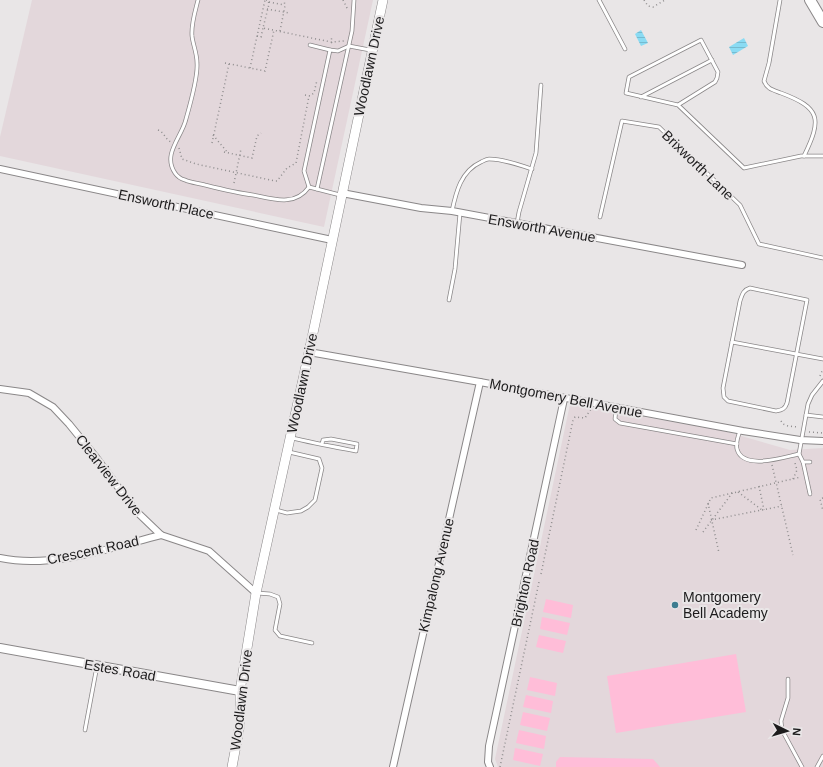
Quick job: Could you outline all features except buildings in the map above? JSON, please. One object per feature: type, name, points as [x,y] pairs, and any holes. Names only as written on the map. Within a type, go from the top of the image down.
[{"type":"main road","name":"Woodlawn Drive","points":[[232,767],[240,724],[240,691],[256,593],[309,352],[383,0]]},
{"type":"main road","points":[[810,0],[823,22]]},
{"type":"street","name":"Ensworth Place","points":[[0,169],[332,240]]},
{"type":"street","name":"Ensworth Avenue","points":[[342,194],[421,208],[452,211],[742,265]]},
{"type":"street","name":"Montgomery Bell Avenue","points":[[309,352],[740,430],[800,440],[823,441]]},
{"type":"street","name":"Kimpalong Avenue","points":[[393,767],[480,382]]},
{"type":"street","name":"Clearview Drive","points":[[0,389],[29,393],[53,407],[95,456],[135,510],[161,535],[209,551],[256,593]]},
{"type":"street","name":"Brighton Road","points":[[490,767],[488,762],[490,746],[564,399]]},
{"type":"street","name":"Crescent Road","points":[[0,558],[13,561],[44,561],[80,555],[161,535]]},
{"type":"street","name":"Estes Road","points":[[0,648],[240,691]]},
{"type":"lane","points":[[198,0],[192,28],[193,43],[197,57],[197,69],[185,123],[171,153],[171,163],[174,172],[179,177],[187,181],[238,193],[282,200],[291,200],[299,197],[309,187]]},
{"type":"lane","points":[[317,189],[354,24],[354,0]]},
{"type":"lane","points":[[599,0],[625,49]]},
{"type":"lane","points":[[780,0],[764,81],[767,86],[773,90],[799,100],[809,108],[814,115],[816,124],[814,133],[804,156]]},
{"type":"lane","points":[[678,105],[715,82],[717,78],[718,72],[700,40],[629,77],[626,93],[678,105],[744,168],[804,156],[823,156]]},
{"type":"lane","points":[[310,45],[338,51],[349,46],[372,51]]},
{"type":"lane","points":[[309,187],[304,171],[330,50]]},
{"type":"lane","points":[[641,97],[712,60]]},
{"type":"lane","points":[[517,224],[536,153],[541,85]]},
{"type":"lane","name":"Brixworth Lane","points":[[600,218],[622,121],[659,127],[740,205],[759,244],[823,258]]},
{"type":"lane","points":[[452,211],[456,192],[462,178],[473,166],[488,159],[511,162],[532,169]]},
{"type":"lane","points":[[309,187],[342,194]]},
{"type":"lane","points":[[449,300],[456,269],[460,213]]},
{"type":"lane","points":[[750,288],[807,300],[796,354],[787,403],[781,410],[776,411],[725,400],[723,388],[742,296],[746,289],[750,288]]},
{"type":"lane","points":[[732,342],[823,359]]},
{"type":"lane","points":[[810,494],[803,462],[799,454],[800,440],[808,404],[812,395],[823,381]]},
{"type":"lane","points":[[616,408],[615,419],[620,423],[737,444]]},
{"type":"lane","points":[[806,415],[823,417]]},
{"type":"lane","points":[[740,430],[737,450],[740,455],[747,460],[756,462],[799,454]]},
{"type":"lane","points":[[290,438],[356,451],[357,444],[331,439],[323,440],[322,444]]},
{"type":"lane","points":[[274,510],[287,513],[301,511],[315,500],[322,468],[319,459],[287,452]]},
{"type":"lane","points":[[803,462],[810,462]]},
{"type":"lane","points":[[256,593],[270,594],[278,597],[280,604],[275,630],[280,636],[312,643]]},
{"type":"lane","points":[[85,730],[97,666]]},
{"type":"lane","points":[[788,679],[788,693],[781,721],[782,730],[802,767]]},
{"type":"lane","points":[[817,767],[823,756]]},
{"type":"path","points":[[267,0],[285,5]]},
{"type":"path","points":[[256,36],[261,37],[268,9],[267,0]]},
{"type":"path","points":[[250,68],[256,36],[267,0]]},
{"type":"path","points":[[280,31],[284,13],[284,0]]},
{"type":"path","points":[[342,0],[351,14]]},
{"type":"path","points":[[644,0],[648,6],[653,7],[665,0]]},
{"type":"path","points":[[268,9],[288,13]]},
{"type":"path","points":[[260,21],[265,22]]},
{"type":"path","points":[[263,28],[331,42],[345,41]]},
{"type":"path","points":[[224,63],[265,72],[274,30]]},
{"type":"path","points":[[331,42],[332,36]]},
{"type":"path","points":[[212,144],[229,64]]},
{"type":"path","points":[[305,95],[309,96],[314,93],[318,79]]},
{"type":"path","points":[[178,148],[182,159],[184,160],[275,181],[280,178],[290,166],[296,163],[309,96]]},
{"type":"path","points":[[158,130],[161,131],[171,142]]},
{"type":"path","points":[[224,152],[252,158],[257,136],[261,133]]},
{"type":"path","points":[[214,136],[228,153]]},
{"type":"path","points":[[234,183],[242,150]]},
{"type":"path","points":[[541,574],[573,420],[575,417],[585,418],[592,408]]},
{"type":"path","points":[[781,421],[783,424],[788,426],[798,427]]},
{"type":"path","points":[[807,432],[823,433]]},
{"type":"path","points":[[771,459],[793,555]]},
{"type":"path","points":[[792,461],[795,463],[797,470],[793,479]]},
{"type":"path","points":[[766,466],[772,465]]},
{"type":"path","points":[[696,530],[710,498],[806,476]]},
{"type":"path","points":[[759,486],[763,510]]},
{"type":"path","points":[[738,491],[763,510]]},
{"type":"path","points":[[703,532],[733,492]]},
{"type":"path","points":[[823,498],[820,499],[823,511]]},
{"type":"path","points":[[708,503],[718,553]]},
{"type":"path","points":[[712,520],[782,506]]},
{"type":"path","points":[[500,767],[539,582]]},
{"type":"shaded area","points":[[32,0],[373,0],[324,227],[0,156],[0,137]]},
{"type":"shaded area","name":"Montgomery Bell Academy","points":[[570,404],[724,431],[790,450],[823,448],[823,767],[498,767],[495,759]]},
{"type":"shaded area","points":[[546,599],[573,605],[571,618],[543,612]]},
{"type":"shaded area","points":[[542,617],[570,623],[567,635],[540,629]]},
{"type":"shaded area","points":[[539,635],[566,641],[563,653],[536,647]]},
{"type":"shaded area","points":[[736,654],[746,712],[616,733],[607,676]]},
{"type":"shaded area","points":[[530,677],[557,683],[555,696],[527,690]]},
{"type":"shaded area","points":[[526,695],[553,701],[551,713],[523,707]]},
{"type":"shaded area","points":[[523,712],[550,718],[547,731],[520,725]]},
{"type":"shaded area","points":[[519,730],[546,736],[544,749],[516,743]]},
{"type":"shaded area","points":[[515,748],[543,754],[540,766],[513,760]]},
{"type":"shaded area","points":[[560,757],[653,759],[660,767],[556,767],[556,762]]},
{"type":"water","points":[[641,30],[648,43],[641,46],[635,34]]},
{"type":"water","points":[[744,38],[748,46],[733,55],[729,47]]},
{"type":"place","name":"Montgomery Bell Academy","points":[[675,605]]}]
